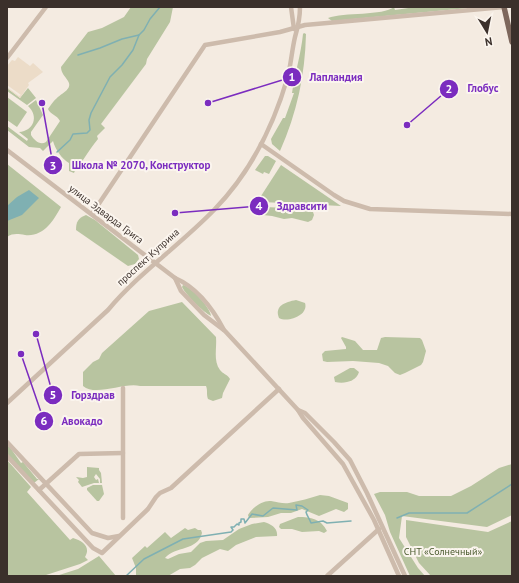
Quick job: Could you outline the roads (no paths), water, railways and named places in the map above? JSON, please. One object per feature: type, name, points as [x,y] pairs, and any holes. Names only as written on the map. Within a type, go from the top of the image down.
[{"type":"main road","points":[[504,7],[512,42]]},
{"type":"street","points":[[7,58],[46,7]]},
{"type":"street","name":"проспект Куприна","points":[[292,7],[296,28]]},
{"type":"street","name":"проспект Куприна","points":[[8,399],[108,310],[121,294],[198,225],[224,199],[245,171],[261,144],[283,90],[293,55],[300,7]]},
{"type":"street","points":[[92,214],[205,45],[280,32],[305,25],[504,7]]},
{"type":"street","points":[[261,144],[344,201],[370,209],[512,214]]},
{"type":"street","name":"улица Эдварда Грига","points":[[7,150],[156,262],[175,278],[189,284],[204,300],[225,331]]},
{"type":"street","name":"улица Эдварда Грига","points":[[175,278],[181,291],[204,315],[225,331],[298,410],[303,418],[343,464],[355,483],[400,576]]},
{"type":"street","points":[[123,388],[123,518]]},
{"type":"street","points":[[7,456],[97,551],[102,553],[148,509],[160,493],[171,488],[279,389]]},
{"type":"street","name":"улица Эдварда Грига","points":[[298,410],[305,413],[350,460],[383,526],[405,576]]},
{"type":"street","points":[[7,442],[92,533],[96,536],[108,538],[119,536]]},
{"type":"street","points":[[39,490],[78,454],[123,453]]},
{"type":"street","points":[[327,576],[383,526]]},
{"type":"water","points":[[29,190],[39,198],[22,215],[7,221],[7,206],[17,197]]},
{"type":"waterway","points":[[57,152],[70,140],[73,134],[87,133],[90,130],[89,120],[91,113],[110,77],[122,65],[133,50],[139,35],[160,7]]},
{"type":"waterway","points":[[78,55],[122,39],[139,35]]},
{"type":"waterway","points":[[397,518],[409,513],[467,513],[512,484]]},
{"type":"waterway","points":[[126,576],[144,559],[183,539],[231,532],[233,530],[231,527],[234,527],[237,524],[239,525],[241,519],[244,519],[245,523],[252,514],[263,516],[273,508],[297,510],[296,505],[302,506],[308,510],[306,512],[311,523],[323,521],[327,523],[351,521]]},
{"type":"place","name":"Школа № 2070, Конструктор","points":[[42,103]]},
{"type":"place","name":"Лапландия","points":[[208,103]]},
{"type":"place","name":"Глобус","points":[[407,125]]},
{"type":"place","name":"Здравсити","points":[[175,213]]},
{"type":"place","name":"Горздрав","points":[[36,334]]},
{"type":"place","name":"Авокадо","points":[[21,354]]},
{"type":"park label","name":"СНТ «Солнечный»","points":[[443,551]]}]
